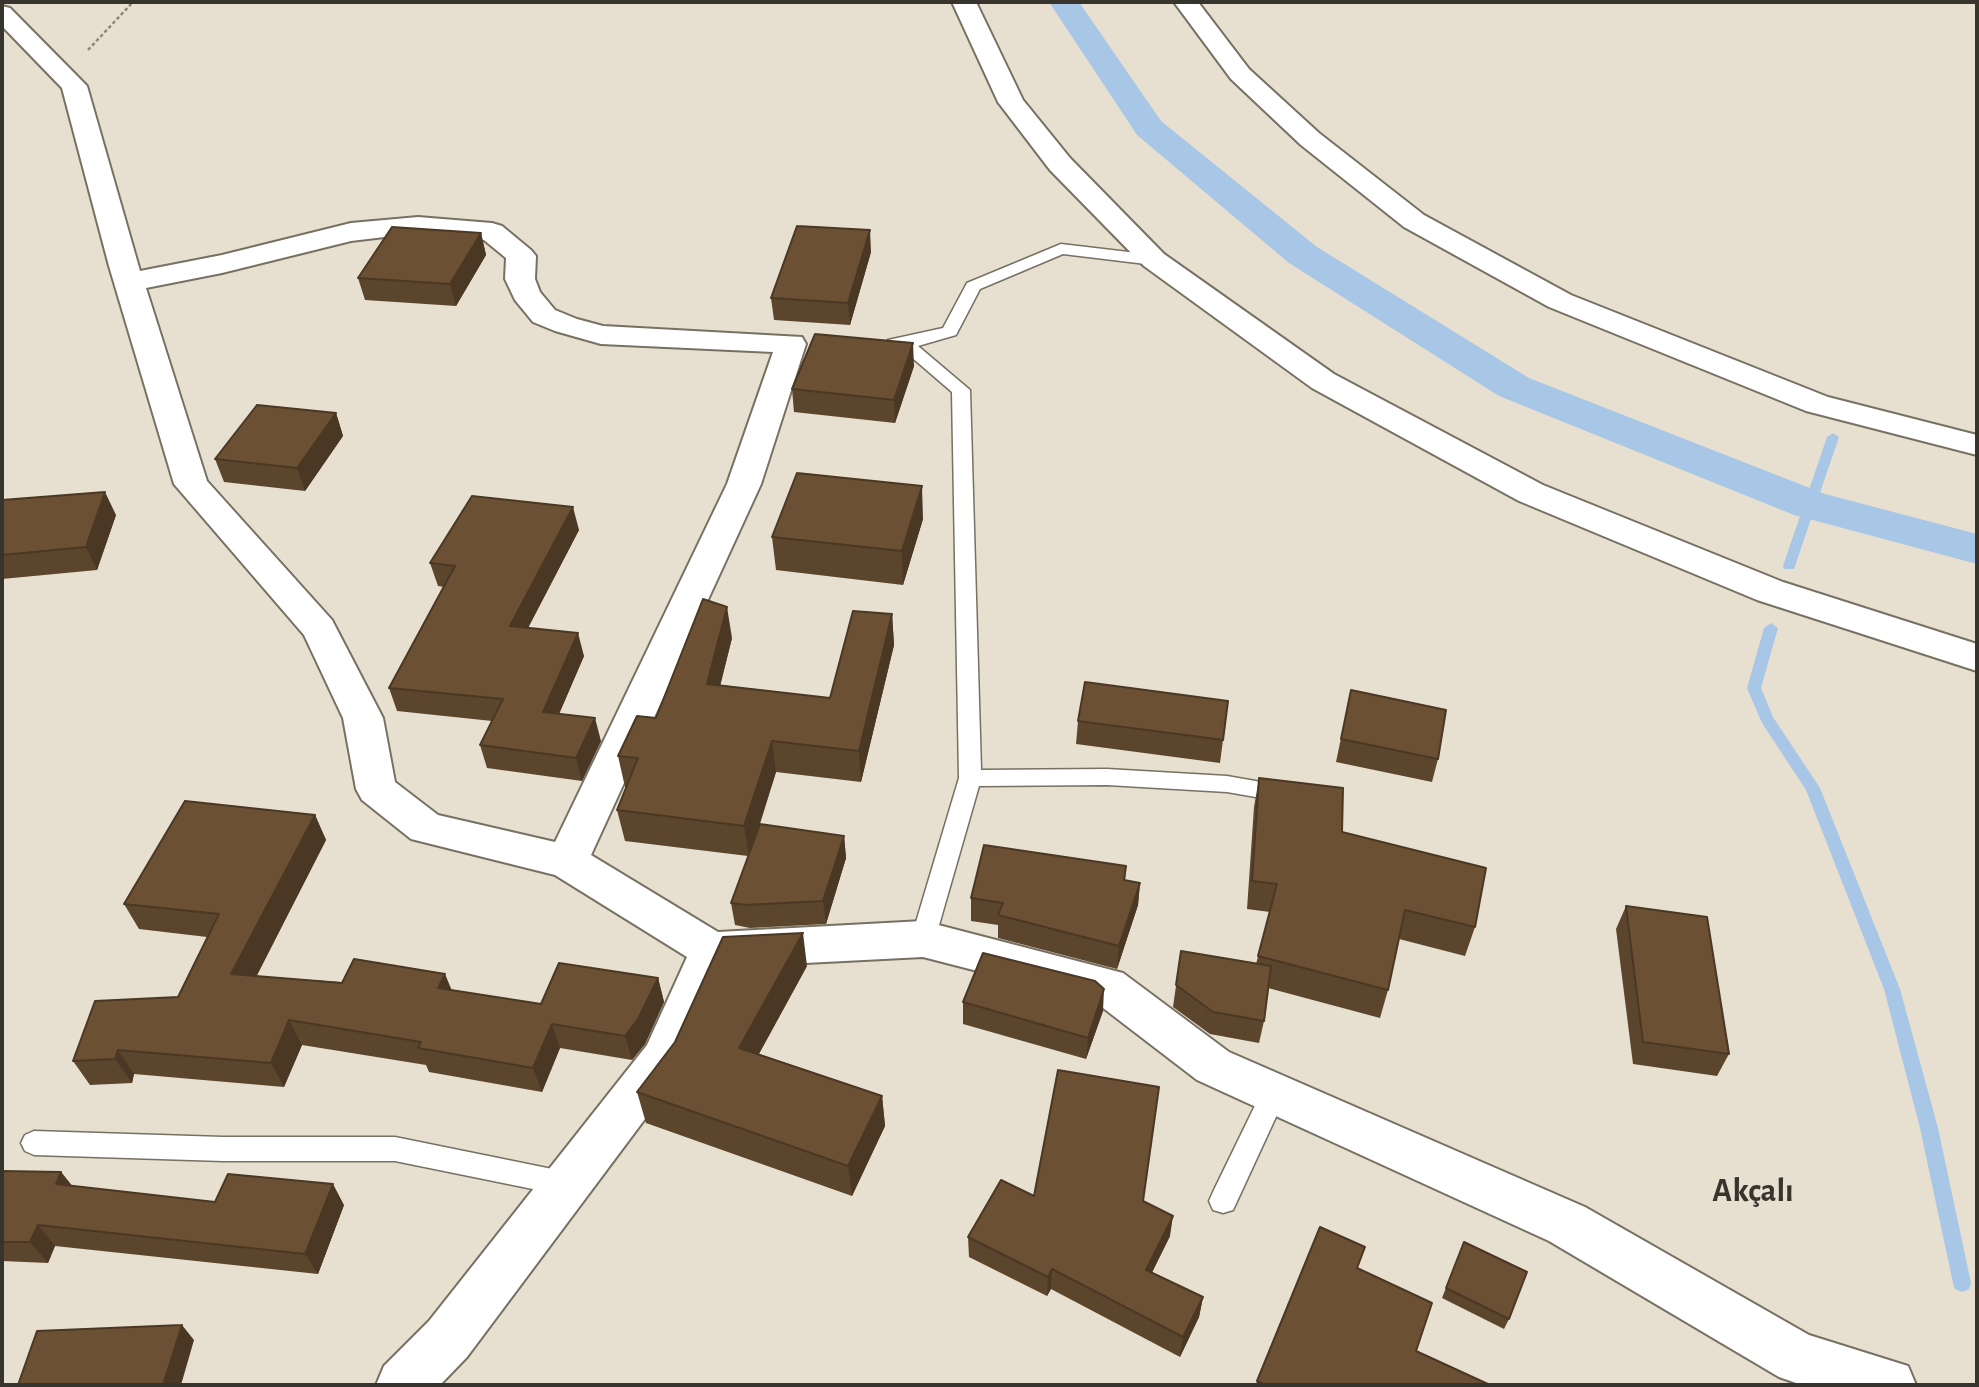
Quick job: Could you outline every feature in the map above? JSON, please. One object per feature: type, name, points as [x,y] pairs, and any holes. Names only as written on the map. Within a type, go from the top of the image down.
[{"type":"street","points":[[964,2],[1012,102],[1060,164],[1154,260],[1323,381],[1531,493],[1770,591],[1977,658]]},
{"type":"street","points":[[1186,2],[1240,74],[1310,139],[1414,221],[1560,300],[1816,404],[1977,445]]},
{"type":"street","points":[[2,13],[74,86],[129,282],[191,484],[319,629],[363,718],[376,789],[426,828],[567,861],[712,950],[923,939],[1107,986],[1213,1066],[1567,1224],[1798,1358],[1889,1385]]},
{"type":"street","points":[[129,282],[222,264],[351,232],[418,225],[492,232],[521,256],[520,279],[526,295],[544,316],[566,325],[601,335],[797,344],[744,484],[567,861]]},
{"type":"street","points":[[403,1385],[448,1339],[664,1058],[712,950]]},
{"type":"lane","points":[[880,344],[906,344],[950,331],[973,286],[1061,248],[1154,260]]},
{"type":"lane","points":[[906,344],[961,390],[970,778],[923,939]]},
{"type":"lane","points":[[970,778],[1121,778],[1227,784],[1303,797]]},
{"type":"lane","points":[[1223,1200],[1274,1093]]},
{"type":"lane","points":[[34,1143],[395,1149],[567,1184]]},
{"type":"path","points":[[57,68],[91,48],[133,2]]},
{"type":"building","points":[[797,226],[870,230],[848,303],[771,298]]},
{"type":"building","points":[[392,227],[481,233],[450,284],[358,278]]},
{"type":"building","points":[[815,334],[913,343],[894,400],[792,389]]},
{"type":"building","points":[[257,405],[336,413],[297,468],[215,459]]},
{"type":"building","points":[[797,473],[922,486],[902,551],[772,537]]},
{"type":"building","points":[[105,492],[86,547],[2,555],[2,500]]},
{"type":"building","points":[[472,496],[573,507],[510,626],[578,633],[543,712],[595,718],[576,758],[480,745],[503,699],[389,688],[455,566],[430,563]]},
{"type":"building","points":[[703,599],[727,607],[707,684],[830,698],[853,611],[892,614],[859,751],[772,741],[744,826],[617,810],[638,758],[618,756],[637,716],[656,718]]},
{"type":"building","points":[[1085,682],[1228,701],[1223,740],[1078,721]]},
{"type":"building","points":[[1351,690],[1446,710],[1438,759],[1341,739]]},
{"type":"building","points":[[1259,778],[1343,788],[1342,832],[1486,868],[1475,927],[1405,910],[1388,990],[1258,956],[1277,884],[1252,881]]},
{"type":"building","points":[[185,801],[315,815],[231,974],[342,983],[354,959],[445,974],[438,988],[541,1004],[559,963],[658,978],[638,1019],[625,1036],[552,1024],[533,1068],[418,1048],[421,1042],[289,1020],[271,1063],[118,1050],[115,1059],[73,1061],[95,1001],[178,997],[219,914],[124,904]]},
{"type":"building","points":[[760,824],[844,836],[823,901],[746,905],[731,903]]},
{"type":"building","points":[[984,845],[1126,866],[1124,880],[1140,883],[1119,946],[998,915],[1003,903],[971,898]]},
{"type":"building","points":[[1626,906],[1707,917],[1729,1054],[1643,1042]]},
{"type":"building","points":[[803,933],[739,1048],[882,1096],[848,1166],[637,1092],[675,1042],[723,937]]},
{"type":"building","points":[[1181,951],[1271,966],[1264,1021],[1213,1012],[1176,985]]},
{"type":"building","points":[[983,953],[1095,981],[1104,989],[1088,1038],[963,1002]]},
{"type":"building","points":[[1058,1070],[1159,1087],[1143,1201],[1173,1216],[1146,1270],[1203,1297],[1183,1337],[1052,1269],[1048,1277],[968,1237],[1001,1180],[1034,1196]]},
{"type":"building","points":[[2,1171],[61,1172],[56,1184],[215,1202],[228,1174],[333,1184],[305,1254],[38,1225],[30,1242],[2,1242]]},
{"type":"building","points":[[1320,1227],[1365,1247],[1357,1268],[1432,1303],[1416,1351],[1490,1385],[1266,1385],[1257,1381]]},
{"type":"building","points":[[1464,1242],[1527,1272],[1509,1319],[1446,1288]]},
{"type":"building","points":[[182,1325],[163,1385],[18,1385],[37,1331]]},
{"type":"waterway","points":[[1064,2],[1149,128],[1303,255],[1514,387],[1810,505],[1977,549]]},
{"type":"waterway","points":[[1789,566],[1833,437]]},
{"type":"waterway","points":[[1771,628],[1754,688],[1767,719],[1813,788],[1892,989],[1929,1128],[1962,1283]]},
{"type":"district","name":"Akçalı","points":[[1753,1191]]}]
